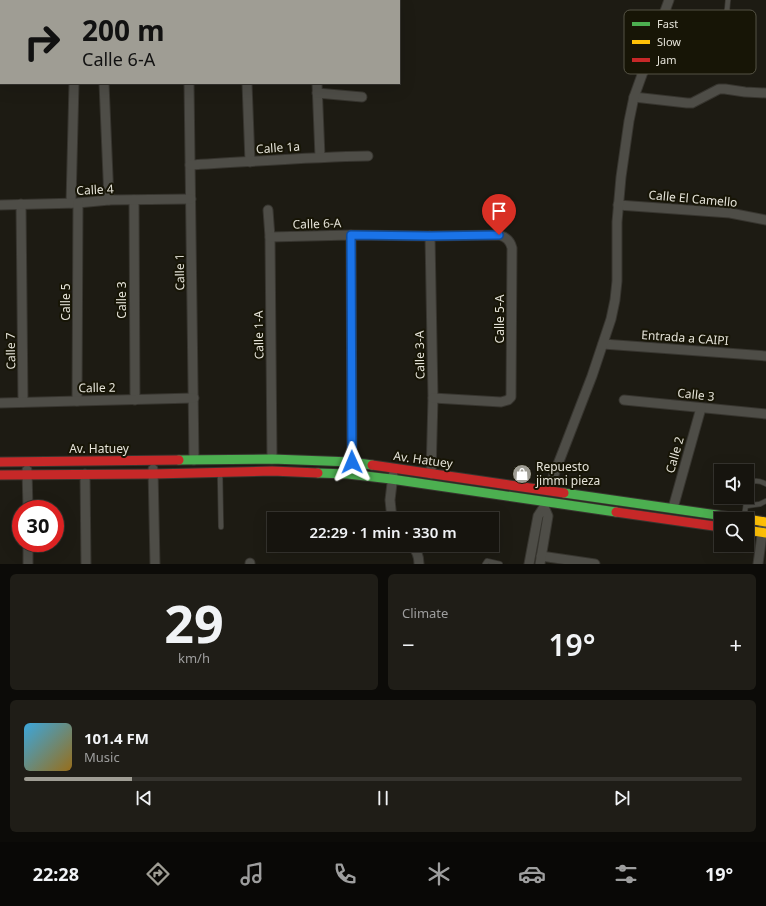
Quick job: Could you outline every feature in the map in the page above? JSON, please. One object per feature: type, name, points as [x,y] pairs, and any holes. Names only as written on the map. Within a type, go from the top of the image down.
[{"type":"main road","name":"Av. Hatuey","points":[[0,462],[272,459],[352,462],[714,514]]},
{"type":"main road","name":"Av. Hatuey","points":[[0,475],[154,474],[272,471],[348,474],[544,504],[714,526]]},
{"type":"main road","name":"Av. Hatuey","points":[[754,520],[765,522]]},
{"type":"main road","points":[[754,531],[764,533]]},
{"type":"street","points":[[665,10],[669,0]]},
{"type":"street","points":[[548,490],[592,376],[611,319],[617,281],[617,222],[621,177],[629,121],[634,97],[642,74]]},
{"type":"street","name":"Calle 5","points":[[74,84],[77,401]]},
{"type":"street","points":[[104,84],[109,200]]},
{"type":"street","name":"Calle 1","points":[[189,84],[194,460]]},
{"type":"street","points":[[247,84],[250,162]]},
{"type":"street","points":[[317,84],[320,157]]},
{"type":"street","points":[[634,97],[692,103],[716,90],[725,89],[766,93]]},
{"type":"street","points":[[317,93],[362,97]]},
{"type":"street","name":"Calle 1a","points":[[190,164],[368,156]]},
{"type":"street","name":"Calle 4","points":[[0,205],[75,203],[109,200],[191,199]]},
{"type":"street","name":"Calle 3","points":[[134,200],[135,400]]},
{"type":"street","name":"Calle 7","points":[[21,204],[23,402]]},
{"type":"street","name":"Calle El Camello","points":[[618,205],[730,213],[766,220]]},
{"type":"street","name":"Calle 1-A","points":[[268,210],[270,237],[272,459]]},
{"type":"street","points":[[351,235],[352,462]]},
{"type":"street","name":"Calle 6-A","points":[[270,237],[351,235],[499,235],[508,239]]},
{"type":"street","name":"Calle 3-A","points":[[430,236],[433,398],[431,474]]},
{"type":"street","name":"Calle 5-A","points":[[433,398],[501,402],[508,400],[511,397],[512,248],[508,239]]},
{"type":"street","name":"Entrada a CAIPI","points":[[603,344],[766,356]]},
{"type":"street","name":"Calle 2","points":[[0,402],[194,398]]},
{"type":"street","name":"Calle 3","points":[[624,400],[766,414]]},
{"type":"street","name":"Calle 2","points":[[674,508],[701,408]]},
{"type":"street","points":[[154,461],[155,564]]},
{"type":"street","points":[[27,462],[28,500]]},
{"type":"street","points":[[391,512],[390,500],[394,468]]},
{"type":"street","points":[[85,474],[86,564]]},
{"type":"street","points":[[544,504],[548,516],[540,560],[595,564]]},
{"type":"street","points":[[529,564],[538,516],[544,504]]},
{"type":"street","points":[[758,564],[765,522]]},
{"type":"street","points":[[28,552],[28,564]]},
{"type":"street","points":[[417,552],[419,564]]},
{"type":"lane","points":[[726,10],[728,0]]},
{"type":"lane","points":[[220,472],[221,527]]},
{"type":"lane","points":[[754,481],[759,481],[766,484]]},
{"type":"lane","points":[[746,512],[746,506],[760,504],[766,501]]},
{"type":"lane","points":[[485,564],[486,561],[500,564]]},
{"type":"traffic: fast","points":[[179,460],[272,459],[352,462],[372,465]]},
{"type":"traffic: fast","points":[[318,473],[348,474],[391,479],[616,512]]},
{"type":"traffic: fast","points":[[564,493],[714,515]]},
{"type":"traffic: slow","points":[[754,520],[766,522]]},
{"type":"traffic: slow","points":[[754,531],[766,533]]},
{"type":"traffic: jam","points":[[0,462],[179,460]]},
{"type":"traffic: jam","points":[[372,465],[564,493]]},
{"type":"traffic: jam","points":[[0,475],[153,474],[272,471],[318,473]]},
{"type":"traffic: jam","points":[[616,512],[714,526]]},
{"type":"place","name":"Repuesto jimmi pieza","points":[[522,474]]},
{"type":"route","points":[[352,462],[351,235],[499,235]]}]
